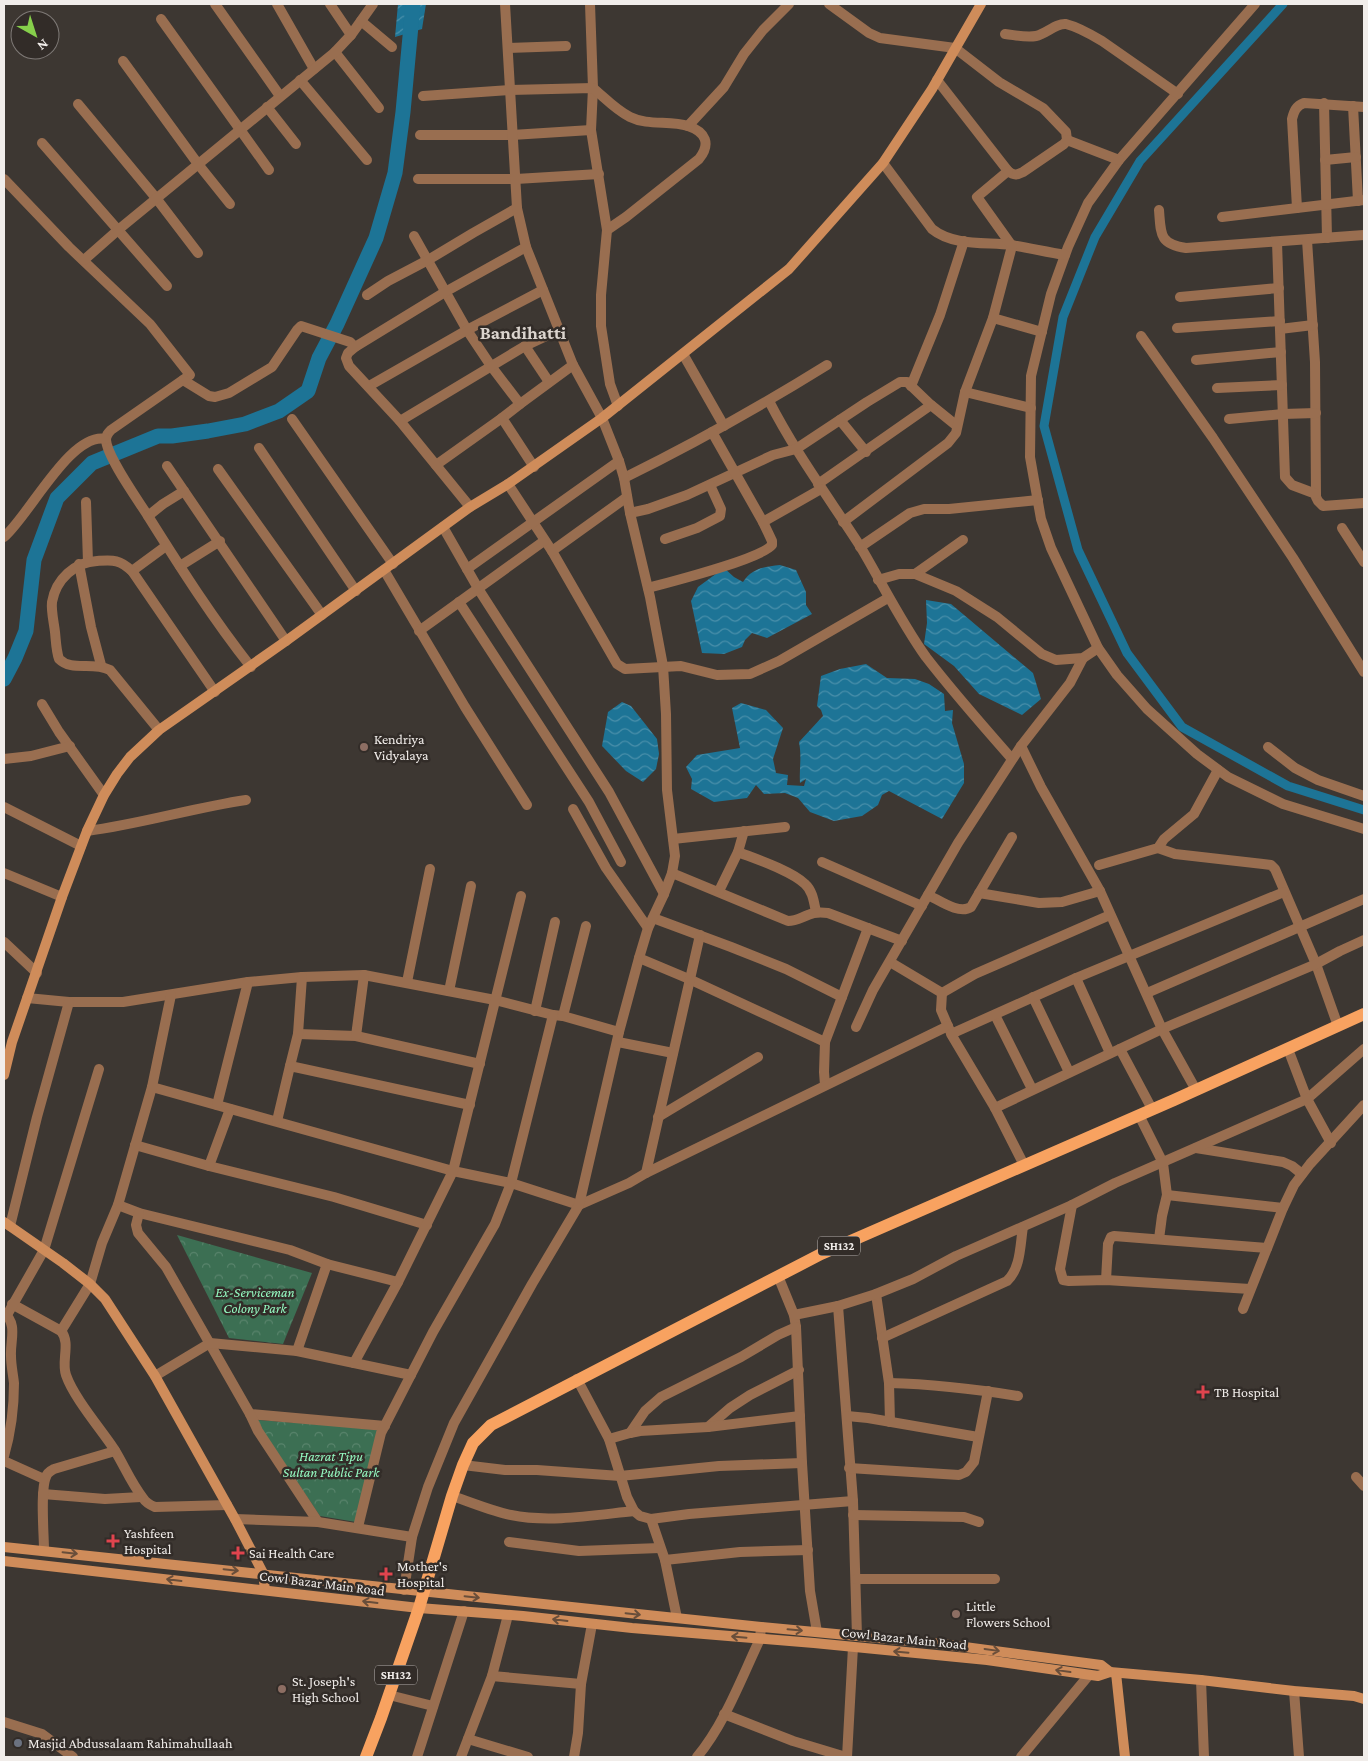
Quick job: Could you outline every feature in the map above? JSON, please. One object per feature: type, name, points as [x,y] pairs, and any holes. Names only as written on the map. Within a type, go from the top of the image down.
[{"type":"main road","name":"SH132","points":[[366,1757],[419,1608],[463,1465],[472,1443],[491,1425],[821,1254],[1196,1090],[1364,1014]]},
{"type":"street","points":[[215,4],[280,96]]},
{"type":"street","points":[[277,4],[314,69]]},
{"type":"street","points":[[330,4],[351,35]]},
{"type":"street","points":[[84,260],[156,198],[335,52],[351,35],[373,4]]},
{"type":"street","points":[[404,1590],[412,1537],[428,1487],[454,1423],[532,1284],[580,1205],[618,1037],[639,958],[650,923],[672,873],[675,856],[667,790],[663,666],[624,478],[602,418],[573,365],[543,290],[526,247],[517,208],[505,4]]},
{"type":"street","points":[[590,4],[593,88],[591,130],[607,230],[601,295],[601,326],[610,384],[618,406]]},
{"type":"street","points":[[688,126],[724,87],[744,54],[763,30],[789,4]]},
{"type":"street","points":[[829,4],[880,38],[955,48],[999,82],[1043,108],[1066,132],[1067,140],[1023,172],[1017,175],[1012,174],[937,80]]},
{"type":"street","points":[[4,1075],[12,1042],[81,846],[104,795],[130,758],[159,730],[251,667],[470,507],[508,484],[602,418],[789,268],[883,163],[937,80],[981,4]]},
{"type":"street","points":[[1255,4],[1120,160],[1088,203],[1065,255],[1051,294],[1031,376],[1030,457],[1041,520],[1051,548],[1098,648],[1117,676],[1147,709],[1197,754],[1228,777],[1283,804],[1364,829]]},
{"type":"street","points":[[161,19],[269,170]]},
{"type":"street","points":[[361,21],[392,47]]},
{"type":"street","points":[[1005,34],[1034,37],[1044,34],[1059,25],[1066,24],[1102,41],[1178,94]]},
{"type":"street","points":[[508,48],[566,46]]},
{"type":"street","points":[[335,52],[379,108]]},
{"type":"street","points":[[123,61],[198,164],[230,204]]},
{"type":"street","points":[[300,80],[367,160]]},
{"type":"street","points":[[423,96],[510,90],[593,88],[614,107],[631,118],[688,126],[704,137],[707,145],[705,152],[699,159],[607,230]]},
{"type":"street","points":[[1297,208],[1292,119],[1298,105],[1304,102],[1364,107]]},
{"type":"street","points":[[1324,103],[1326,238]]},
{"type":"street","points":[[78,104],[198,252]]},
{"type":"street","points":[[1222,217],[1361,201],[1353,106]]},
{"type":"street","points":[[267,107],[296,144]]},
{"type":"street","points":[[420,135],[512,135],[591,130]]},
{"type":"street","points":[[1067,140],[1120,160]]},
{"type":"street","points":[[42,143],[166,286]]},
{"type":"street","points":[[1325,160],[1356,157]]},
{"type":"street","points":[[883,163],[939,235],[964,241],[1012,246],[1065,255]]},
{"type":"street","points":[[1008,171],[977,197],[978,201],[1012,246]]},
{"type":"street","points":[[418,179],[516,179],[599,174]]},
{"type":"street","points":[[4,179],[164,340],[190,375],[111,430],[106,442]]},
{"type":"street","points":[[367,295],[388,281],[517,208]]},
{"type":"street","points":[[1159,210],[1161,232],[1164,240],[1172,246],[1186,248],[1364,235]]},
{"type":"street","points":[[414,236],[467,330],[520,404]]},
{"type":"street","points":[[1307,240],[1309,290],[1313,325],[1316,494],[1318,501],[1323,506],[1364,504]]},
{"type":"street","points":[[911,386],[940,315],[964,241]]},
{"type":"street","points":[[1277,242],[1285,477],[1292,485],[1316,494]]},
{"type":"street","points":[[843,522],[954,438],[965,392],[993,318],[1012,246]]},
{"type":"street","points":[[470,507],[400,421],[346,362],[346,358],[352,344],[526,247]]},
{"type":"street","points":[[1180,297],[1279,288]]},
{"type":"street","points":[[369,386],[467,330],[543,290]]},
{"type":"street","points":[[993,318],[1042,332]]},
{"type":"street","points":[[1176,328],[1313,325]]},
{"type":"street","points":[[183,380],[209,396],[215,397],[229,392],[272,368],[301,326],[352,344]]},
{"type":"street","points":[[400,421],[525,346],[559,330]]},
{"type":"street","points":[[1141,336],[1213,438],[1293,558],[1364,672]]},
{"type":"street","points":[[525,346],[549,382]]},
{"type":"street","points":[[1196,360],[1281,352]]},
{"type":"street","points":[[683,354],[724,426]]},
{"type":"street","points":[[436,464],[573,365]]},
{"type":"street","points":[[624,478],[724,426],[827,366]]},
{"type":"street","points":[[630,513],[671,502],[773,455],[796,449],[900,382],[907,382],[957,426]]},
{"type":"street","points":[[1218,388],[1282,385]]},
{"type":"street","points":[[965,392],[1031,408]]},
{"type":"street","points":[[769,401],[796,449],[860,547],[888,598],[926,656],[982,726],[1012,759]]},
{"type":"street","points":[[762,522],[820,487],[931,405]]},
{"type":"street","points":[[1229,419],[1316,413]]},
{"type":"street","points":[[502,418],[534,466]]},
{"type":"street","points":[[292,419],[388,567],[419,631],[527,805]]},
{"type":"street","points":[[840,420],[866,452]]},
{"type":"street","points":[[648,588],[736,562],[768,550],[772,545],[772,541],[736,472],[712,432]]},
{"type":"street","points":[[4,537],[23,516],[63,461],[86,443],[100,437],[106,442],[119,470],[166,546],[251,667]]},
{"type":"street","points":[[259,448],[356,591]]},
{"type":"street","points":[[467,569],[619,462]]},
{"type":"street","points":[[167,466],[286,641]]},
{"type":"street","points":[[218,469],[322,615]]},
{"type":"street","points":[[508,484],[552,551],[617,664],[625,669],[681,666],[716,675],[750,674],[779,661],[888,598]]},
{"type":"street","points":[[665,539],[697,528],[720,516],[721,509],[710,485]]},
{"type":"street","points":[[148,516],[184,491]]},
{"type":"street","points":[[552,551],[628,497]]},
{"type":"street","points":[[860,547],[910,513],[918,510],[949,509],[1038,500]]},
{"type":"street","points":[[86,502],[83,563],[89,618],[101,665]]},
{"type":"street","points":[[444,527],[479,590],[609,792],[664,894]]},
{"type":"street","points":[[1342,528],[1364,562]]},
{"type":"street","points":[[915,574],[963,540]]},
{"type":"street","points":[[419,631],[479,590],[544,541]]},
{"type":"street","points":[[180,566],[220,542]]},
{"type":"street","points":[[132,571],[166,546]]},
{"type":"street","points":[[159,730],[116,676],[101,665],[68,665],[58,659],[52,602],[57,587],[68,574],[83,563],[118,560],[132,571],[214,692]]},
{"type":"street","points":[[878,580],[899,574],[915,574],[956,592],[988,612],[1042,654],[1056,660],[1083,658]]},
{"type":"street","points":[[459,602],[589,802],[621,862]]},
{"type":"street","points":[[856,1027],[873,990],[958,843],[1021,746],[1070,683],[1083,658],[1098,648]]},
{"type":"street","points":[[42,704],[59,732],[104,795]]},
{"type":"street","points":[[4,759],[31,756],[70,746]]},
{"type":"street","points":[[1021,746],[1046,796],[1100,891],[1162,1029],[1196,1090]]},
{"type":"street","points":[[1268,747],[1302,772],[1318,780],[1364,796]]},
{"type":"street","points":[[1158,848],[1164,839],[1194,814],[1218,770]]},
{"type":"street","points":[[87,831],[119,827],[190,810],[246,800]]},
{"type":"street","points":[[4,807],[81,846]]},
{"type":"street","points":[[573,810],[606,868],[650,923],[700,935],[786,970],[842,997]]},
{"type":"street","points":[[674,839],[785,827]]},
{"type":"street","points":[[719,891],[738,852],[744,831]]},
{"type":"street","points":[[928,895],[962,910],[971,907],[1012,837]]},
{"type":"street","points":[[1099,865],[1158,848],[1175,854],[1271,865],[1275,869],[1316,964],[1338,1026]]},
{"type":"street","points":[[738,852],[794,876],[805,884],[812,893],[816,912]]},
{"type":"street","points":[[822,862],[922,906]]},
{"type":"street","points":[[407,982],[430,869]]},
{"type":"street","points":[[4,873],[62,897]]},
{"type":"street","points":[[672,873],[719,891],[788,922],[796,921],[816,912],[828,913],[902,941]]},
{"type":"street","points":[[449,991],[471,886]]},
{"type":"street","points":[[979,893],[1039,904],[1062,902],[1100,891]]},
{"type":"street","points":[[152,1087],[453,1171],[511,1183],[580,1205],[629,1183],[646,1172],[825,1085],[950,1030],[995,1015],[1076,978],[1284,892]]},
{"type":"street","points":[[354,1363],[398,1282],[453,1171],[521,896]]},
{"type":"street","points":[[1147,993],[1364,898]]},
{"type":"street","points":[[942,993],[975,974],[1110,915]]},
{"type":"street","points":[[535,1010],[555,922]]},
{"type":"street","points":[[358,1527],[381,1433],[433,1332],[495,1224],[511,1183],[558,1016],[586,926]]},
{"type":"street","points":[[825,1085],[825,1042],[868,928]]},
{"type":"street","points":[[646,1172],[700,935]]},
{"type":"street","points":[[995,1108],[1162,1029],[1316,964],[1364,940]]},
{"type":"street","points":[[4,942],[36,973]]},
{"type":"street","points":[[639,958],[825,1042]]},
{"type":"street","points":[[890,962],[942,993]]},
{"type":"street","points":[[356,1036],[364,975]]},
{"type":"street","points":[[27,998],[69,1002],[123,1002],[248,982],[302,977],[364,975],[495,1000],[535,1010],[673,1054]]},
{"type":"street","points":[[277,1121],[298,1034],[302,977]]},
{"type":"street","points":[[1076,978],[1115,1051],[1152,1109]]},
{"type":"street","points":[[218,1105],[248,982]]},
{"type":"street","points":[[942,993],[941,1010],[950,1030],[995,1108],[1024,1165]]},
{"type":"street","points":[[62,1331],[90,1284],[102,1243],[118,1205],[152,1087],[172,995]]},
{"type":"street","points":[[1033,997],[1070,1072]]},
{"type":"street","points":[[69,1002],[7,1224],[90,1284],[105,1299],[155,1376],[235,1519],[263,1573],[265,1590]]},
{"type":"street","points":[[995,1015],[1032,1089]]},
{"type":"street","points":[[298,1034],[356,1036],[480,1064]]},
{"type":"street","points":[[1288,1049],[1307,1098],[1331,1144]]},
{"type":"street","points":[[794,1315],[838,1306],[876,1294],[913,1279],[956,1256],[1307,1098],[1364,1049]]},
{"type":"street","points":[[658,1117],[758,1057]]},
{"type":"street","points":[[290,1066],[470,1104]]},
{"type":"street","points":[[4,1456],[10,1434],[14,1382],[10,1357],[13,1326],[5,1314],[44,1250],[99,1069]]},
{"type":"street","points":[[1243,1309],[1282,1208],[1294,1185],[1364,1105]]},
{"type":"street","points":[[209,1166],[230,1109]]},
{"type":"street","points":[[1139,1115],[1163,1163],[1168,1195],[1162,1216],[1159,1239]]},
{"type":"street","points":[[135,1145],[209,1166],[334,1197],[427,1225]]},
{"type":"street","points":[[1196,1148],[1283,1162],[1302,1174]]},
{"type":"street","points":[[1168,1195],[1282,1208]]},
{"type":"street","points":[[118,1205],[139,1213],[290,1250],[327,1264],[398,1282]]},
{"type":"street","points":[[1072,1205],[1060,1269],[1063,1280],[1106,1280],[1250,1289]]},
{"type":"street","points":[[139,1213],[136,1225],[138,1233],[166,1267],[258,1431],[318,1522]]},
{"type":"street","points":[[882,1338],[1007,1281],[1017,1268],[1023,1227]]},
{"type":"street","points":[[1106,1280],[1108,1244],[1111,1237],[1267,1248]]},
{"type":"street","points":[[298,1351],[327,1264]]},
{"type":"street","points":[[778,1276],[794,1315],[796,1327],[810,1591],[817,1632]]},
{"type":"street","points":[[876,1294],[889,1383],[890,1422]]},
{"type":"street","points":[[12,1304],[62,1331],[66,1340],[64,1368],[69,1382],[146,1502],[155,1507],[227,1505]]},
{"type":"street","points":[[838,1306],[848,1416],[858,1636]]},
{"type":"street","points":[[630,1433],[645,1411],[661,1397],[796,1327]]},
{"type":"street","points":[[155,1376],[210,1343],[298,1351],[411,1375]]},
{"type":"street","points":[[708,1427],[730,1408],[750,1395],[799,1370]]},
{"type":"street","points":[[577,1379],[609,1439],[620,1476],[634,1511],[640,1516],[651,1518],[852,1501]]},
{"type":"street","points":[[889,1383],[924,1384],[1018,1396]]},
{"type":"street","points":[[850,1468],[959,1475],[966,1472],[974,1462],[988,1392]]},
{"type":"street","points":[[250,1414],[385,1426]]},
{"type":"street","points":[[609,1439],[630,1433],[708,1427],[800,1416]]},
{"type":"street","points":[[848,1416],[978,1437]]},
{"type":"street","points":[[44,1550],[43,1494],[44,1479],[47,1474],[54,1469],[115,1451]]},
{"type":"street","points":[[4,1461],[44,1479]]},
{"type":"street","points":[[463,1465],[505,1470],[537,1470],[620,1476],[718,1466],[802,1463]]},
{"type":"street","points":[[1356,1477],[1364,1486]]},
{"type":"street","points":[[43,1494],[105,1499],[142,1497]]},
{"type":"street","points":[[452,1496],[511,1515],[540,1518],[583,1517],[634,1511]]},
{"type":"street","points":[[853,1515],[964,1517],[979,1522]]},
{"type":"street","points":[[651,1518],[665,1560],[677,1618]]},
{"type":"street","points":[[235,1519],[318,1522],[412,1537]]},
{"type":"street","points":[[509,1542],[579,1551],[660,1548]]},
{"type":"street","name":"Cowl Bazar Main Road","points":[[4,1547],[761,1627],[942,1644],[1101,1665],[1113,1673]]},
{"type":"street","points":[[665,1560],[740,1552],[808,1550]]},
{"type":"street","name":"Cowl Bazar Main Road","points":[[4,1560],[419,1608],[987,1660],[1098,1676],[1113,1673]]},
{"type":"street","points":[[856,1580],[995,1579]]},
{"type":"street","points":[[417,1757],[464,1611]]},
{"type":"street","points":[[461,1757],[492,1676],[508,1615]]},
{"type":"street","points":[[574,1757],[578,1733],[581,1684],[592,1624]]},
{"type":"street","points":[[697,1757],[706,1746],[724,1714],[760,1639],[761,1627]]},
{"type":"street","points":[[724,1714],[793,1741],[847,1757],[853,1647]]},
{"type":"street","points":[[1125,1757],[1113,1673],[1201,1680],[1364,1698]]},
{"type":"street","points":[[1021,1757],[1089,1675]]},
{"type":"street","points":[[492,1676],[581,1684]]},
{"type":"street","points":[[1201,1680],[1204,1757]]},
{"type":"street","points":[[1294,1691],[1299,1757]]},
{"type":"street","points":[[389,1695],[433,1706]]},
{"type":"street","points":[[4,1722],[42,1734],[72,1757]]},
{"type":"street","points":[[468,1739],[522,1756]]},
{"type":"green space","name":"Ex-Serviceman Colony Park","points":[[177,1235],[312,1273],[283,1344],[229,1338]]},
{"type":"green space","name":"Hazrat Tipu Sultan Public Park","points":[[258,1420],[379,1429],[356,1522],[320,1516],[263,1431]]},
{"type":"water","points":[[398,4],[426,4],[422,29],[395,37]]},
{"type":"water","points":[[780,565],[796,570],[806,592],[806,605],[812,614],[767,638],[752,633],[745,640],[742,647],[724,654],[702,653],[691,601],[698,587],[724,568],[743,582],[754,571]]},
{"type":"water","points":[[926,600],[951,604],[1033,673],[1041,699],[1022,715],[979,694],[954,666],[924,644],[927,623]]},
{"type":"water","points":[[866,664],[887,678],[915,679],[929,684],[944,694],[945,711],[953,710],[952,723],[964,764],[964,783],[942,819],[889,791],[882,795],[878,805],[862,816],[834,821],[810,812],[798,798],[785,793],[764,794],[756,785],[747,798],[714,802],[691,789],[692,779],[686,767],[697,755],[740,748],[732,708],[741,703],[766,710],[783,728],[773,759],[776,773],[788,775],[787,785],[804,786],[806,779],[800,783],[799,742],[823,716],[817,706],[821,676],[840,669]]},
{"type":"water","points":[[622,702],[631,706],[657,739],[659,754],[656,769],[643,782],[626,771],[602,746],[608,712]]},
{"type":"waterway","points":[[4,679],[26,631],[34,560],[57,498],[92,463],[158,436],[172,436],[245,424],[279,411],[308,391],[319,358],[337,324],[376,238],[395,173],[413,4]]},
{"type":"waterway","points":[[1283,4],[1140,161],[1095,237],[1063,317],[1044,426],[1078,550],[1127,653],[1182,727],[1288,786],[1364,810]]},
{"type":"place","name":"Kendriya Vidyalaya","points":[[364,747]]},
{"type":"place","name":"TB Hospital","points":[[1203,1392]]},
{"type":"place","name":"Yashfeen Hospital","points":[[113,1541]]},
{"type":"place","name":"Sai Health Care","points":[[238,1553]]},
{"type":"place","name":"Mother's Hospital","points":[[386,1574]]},
{"type":"place","name":"Little Flowers School","points":[[956,1614]]},
{"type":"place","name":"St. Joseph's High School","points":[[282,1689]]},
{"type":"place","name":"Masjid Abdussalaam Rahimahullaah","points":[[18,1743]]},
{"type":"district","name":"Bandihatti","points":[[523,332]]}]
